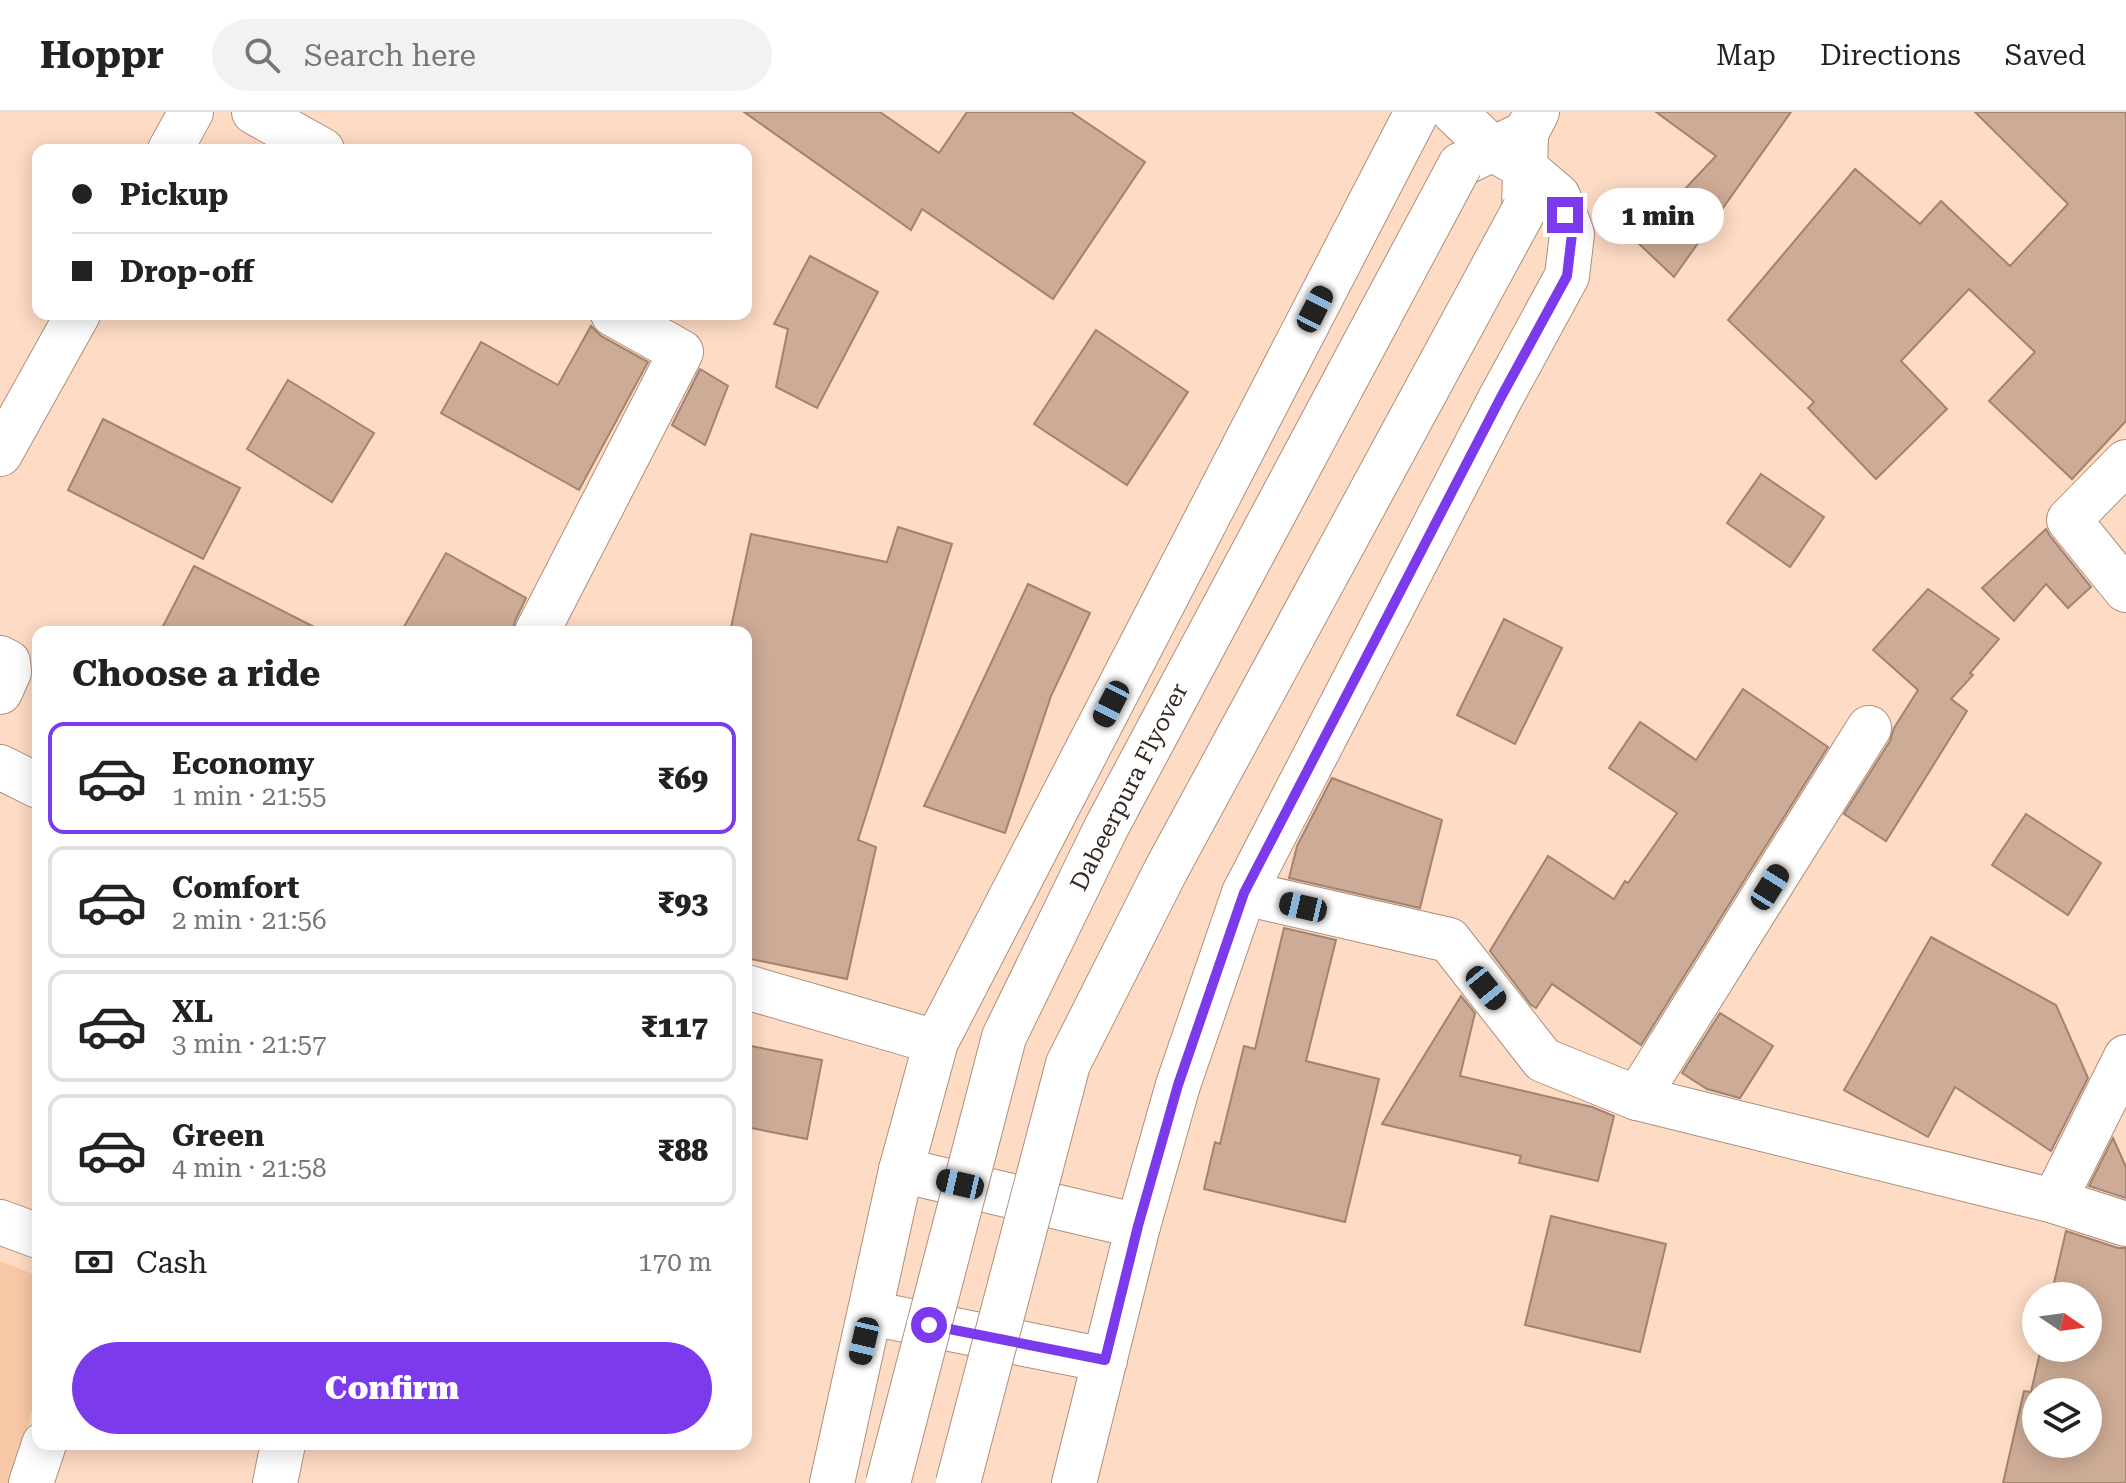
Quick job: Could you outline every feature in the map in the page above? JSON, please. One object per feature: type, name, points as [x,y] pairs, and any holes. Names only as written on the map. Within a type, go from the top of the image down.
[{"type":"street","points":[[173,144],[191,112]]},
{"type":"street","points":[[254,112],[311,144]]},
{"type":"street","points":[[832,1483],[901,1170],[936,1042],[1417,112]]},
{"type":"street","points":[[1074,1483],[1138,1226],[1178,1085],[1244,893],[1567,276],[1572,234],[1558,196],[1454,112]]},
{"type":"street","points":[[958,1483],[1068,1064],[1166,870],[1511,156]]},
{"type":"street","name":"Dabeerpura Flyover","points":[[888,1483],[1004,1037],[1106,828],[1511,156]]},
{"type":"street","points":[[0,454],[75,320]]},
{"type":"street","points":[[540,626],[681,352],[624,320]]},
{"type":"street","points":[[2126,462],[2069,520],[2126,590]]},
{"type":"street","points":[[0,658],[8,662],[9,672],[0,692]]},
{"type":"street","points":[[1637,1098],[1869,728]]},
{"type":"street","points":[[0,767],[32,783]]},
{"type":"street","points":[[1244,893],[1449,940],[1543,1060],[1637,1098],[2054,1201],[2126,1224]]},
{"type":"street","points":[[752,989],[936,1042]]},
{"type":"street","points":[[2054,1201],[2126,1057]]},
{"type":"street","points":[[901,1170],[1138,1226]]},
{"type":"street","points":[[0,1222],[32,1234]]},
{"type":"street","points":[[870,1313],[1105,1360]]},
{"type":"street","points":[[31,1483],[42,1450]]},
{"type":"street","points":[[275,1483],[282,1450]]},
{"type":"shaded area","points":[[0,1261],[32,1274],[32,1410],[12,1483],[0,1483]]},
{"type":"building","points":[[744,112],[880,112],[939,153],[967,112],[1071,112],[1145,162],[1053,299],[922,209],[911,230]]},
{"type":"building","points":[[1656,112],[1791,112],[1674,277],[1636,241],[1716,156]]},
{"type":"building","points":[[1975,112],[2126,112],[2126,421],[2072,479],[1989,401],[2035,352],[1969,289],[1901,361],[1947,409],[1876,479],[1808,408],[1814,402],[1728,320],[1855,169],[1920,224],[1941,201],[2010,266],[2068,204]]},
{"type":"building","points":[[810,256],[878,292],[817,408],[776,387],[788,329],[774,324]]},
{"type":"building","points":[[591,326],[601,336],[648,362],[579,490],[441,413],[481,342],[558,385]]},
{"type":"building","points":[[1096,330],[1188,392],[1127,485],[1034,424]]},
{"type":"building","points":[[700,369],[728,386],[705,445],[672,425]]},
{"type":"building","points":[[288,380],[374,433],[332,502],[247,449]]},
{"type":"building","points":[[103,419],[240,488],[203,559],[68,490]]},
{"type":"building","points":[[1761,474],[1824,517],[1790,567],[1727,523]]},
{"type":"building","points":[[898,527],[952,544],[858,840],[876,847],[847,979],[752,959],[752,626],[731,626],[751,534],[887,562]]},
{"type":"building","points":[[2046,529],[2091,587],[2068,608],[2046,584],[2014,621],[1982,588]]},
{"type":"building","points":[[446,553],[526,598],[514,626],[404,626]]},
{"type":"building","points":[[194,566],[312,626],[163,626]]},
{"type":"building","points":[[1028,584],[1090,613],[1051,696],[1005,833],[924,806]]},
{"type":"building","points":[[1928,589],[1999,639],[1951,699],[1967,711],[1886,841],[1844,814],[1918,690],[1873,650]]},
{"type":"building","points":[[1504,619],[1562,648],[1515,744],[1457,715]]},
{"type":"building","points":[[1743,689],[1828,747],[1641,1045],[1552,984],[1536,1008],[1531,1005],[1490,951],[1548,856],[1614,899],[1677,813],[1609,768],[1640,722],[1696,760]]},
{"type":"building","points":[[1332,778],[1442,820],[1420,908],[1289,878],[1297,846]]},
{"type":"building","points":[[2026,814],[2101,863],[2068,915],[1992,865]]},
{"type":"building","points":[[1284,928],[1336,940],[1306,1061],[1379,1079],[1345,1222],[1204,1189],[1215,1142],[1220,1144],[1244,1046],[1255,1049]]},
{"type":"building","points":[[1931,937],[2056,1005],[2088,1078],[2051,1151],[1955,1087],[1928,1137],[1844,1090]]},
{"type":"building","points":[[1461,996],[1475,1013],[1460,1076],[1592,1107],[1614,1116],[1598,1181],[1519,1163],[1521,1156],[1382,1124]]},
{"type":"building","points":[[1720,1013],[1773,1046],[1740,1098],[1707,1089],[1682,1073]]},
{"type":"building","points":[[752,1046],[822,1060],[807,1139],[752,1128]]},
{"type":"building","points":[[2113,1138],[2126,1167],[2126,1198],[2089,1186]]},
{"type":"building","points":[[1551,1216],[1666,1244],[1640,1352],[1525,1325]]},
{"type":"building","points":[[2066,1231],[2126,1248],[2126,1483],[2003,1483],[2022,1400],[2022,1458],[2102,1458],[2102,1378],[2034,1378],[2038,1362],[2102,1362],[2102,1282],[2054,1282]]},
{"type":"route","points":[[929,1325],[1105,1360],[1138,1226],[1178,1085],[1244,893],[1567,276],[1572,234],[1565,215]]}]
